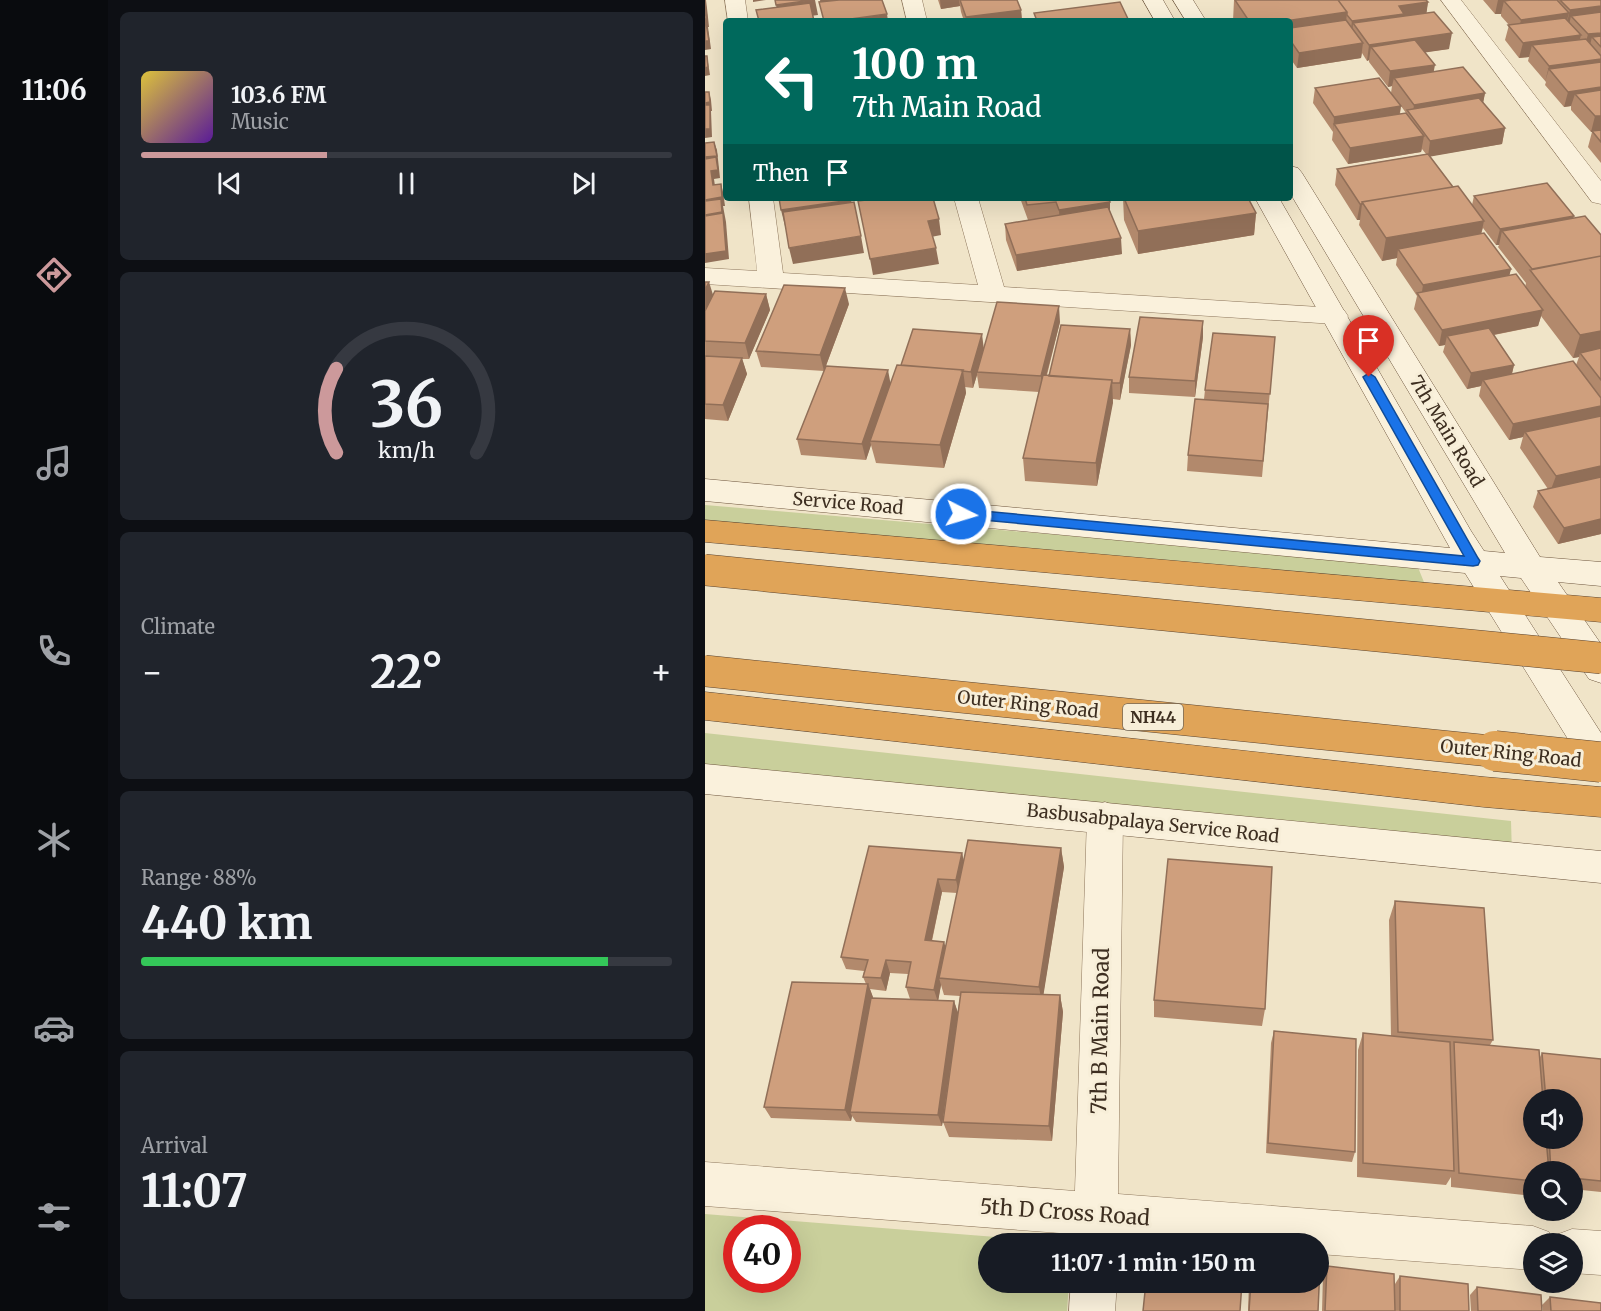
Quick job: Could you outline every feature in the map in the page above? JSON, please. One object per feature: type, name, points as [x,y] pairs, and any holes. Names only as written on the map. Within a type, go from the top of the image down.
[{"type":"highway","points":[[705,531],[1601,610]]},
{"type":"highway","points":[[705,570],[1601,658]]},
{"type":"highway","name":"Outer Ring Road","points":[[705,671],[1601,763]]},
{"type":"highway","points":[[705,706],[1472,791],[1601,802]]},
{"type":"street","points":[[735,0],[738,18]]},
{"type":"street","points":[[912,0],[916,18]]},
{"type":"street","points":[[1153,0],[1163,18]]},
{"type":"street","points":[[1183,0],[1194,18]]},
{"type":"street","points":[[1451,0],[1601,197]]},
{"type":"street","name":"7th Main Road","points":[[1293,178],[1514,543],[1601,670]]},
{"type":"street","points":[[761,201],[771,280]]},
{"type":"street","points":[[967,201],[993,294]]},
{"type":"street","points":[[1269,201],[1473,561],[1601,763]]},
{"type":"street","points":[[705,276],[1335,316]]},
{"type":"street","name":"Service Road","points":[[705,490],[1601,574]]},
{"type":"street","name":"Basbusabpalaya Service Road","points":[[705,779],[1601,867]]},
{"type":"street","name":"7th B Main Road","points":[[1096,1229],[1105,818]]},
{"type":"street","name":"5th D Cross Road","points":[[705,1184],[1096,1229],[1523,1248]]},
{"type":"street","points":[[1583,1252],[1601,1253]]},
{"type":"street","points":[[1092,1311],[1093,1293]]},
{"type":"green space","points":[[705,505],[1417,565],[1426,587],[705,523]]},
{"type":"green space","points":[[705,733],[1511,821],[1512,855],[705,768]]},
{"type":"green space","points":[[705,1214],[723,1215],[723,1293],[801,1293],[801,1222],[978,1236],[978,1293],[1068,1293],[1067,1311],[705,1311]]},
{"type":"building","points":[[775,0],[812,0],[776,5]]},
{"type":"building","points":[[882,0],[887,14],[858,18],[823,18],[819,2]]},
{"type":"building","points":[[960,0],[1017,0],[1021,10],[966,17]]},
{"type":"building","points":[[1235,0],[1338,0],[1347,12],[1293,20],[1293,18],[1247,18]]},
{"type":"building","points":[[1338,0],[1426,0],[1428,2],[1399,6],[1404,14],[1352,21]]},
{"type":"building","points":[[1557,0],[1569,13],[1521,20],[1504,1]]},
{"type":"building","points":[[1560,0],[1601,0],[1601,6],[1570,10]]},
{"type":"building","points":[[1120,2],[1128,18],[1036,18],[1034,13]]},
{"type":"building","points":[[810,3],[813,18],[758,18],[756,10]]},
{"type":"building","points":[[1434,12],[1452,33],[1369,45],[1353,23]]},
{"type":"building","points":[[1601,12],[1601,33],[1588,34],[1571,16]]},
{"type":"building","points":[[1565,18],[1581,35],[1523,43],[1508,25]]},
{"type":"building","points":[[1346,20],[1363,43],[1299,53],[1293,44],[1293,28]]},
{"type":"building","points":[[706,23],[709,41],[705,41]]},
{"type":"building","points":[[1601,36],[1601,47],[1592,37]]},
{"type":"building","points":[[1586,39],[1601,59],[1549,66],[1532,45]]},
{"type":"building","points":[[1415,40],[1435,65],[1390,71],[1371,47]]},
{"type":"building","points":[[705,56],[707,56],[708,67],[705,68]]},
{"type":"building","points":[[1601,62],[1601,87],[1568,92],[1549,69]]},
{"type":"building","points":[[1463,67],[1485,93],[1414,105],[1394,78]]},
{"type":"building","points":[[1379,78],[1401,106],[1334,117],[1315,88]]},
{"type":"building","points":[[1601,90],[1601,116],[1595,116],[1575,94]]},
{"type":"building","points":[[705,92],[709,92],[710,102],[705,103]]},
{"type":"building","points":[[1479,98],[1505,128],[1430,141],[1407,110]]},
{"type":"building","points":[[705,105],[710,105],[710,129],[705,129]]},
{"type":"building","points":[[1406,113],[1424,136],[1350,148],[1334,124]]},
{"type":"building","points":[[1601,130],[1601,142],[1592,131]]},
{"type":"building","points":[[714,142],[717,156],[705,157],[705,143]]},
{"type":"building","points":[[1428,154],[1453,187],[1360,204],[1337,169]]},
{"type":"building","points":[[716,157],[718,170],[711,171],[713,185],[721,184],[722,197],[705,200],[705,159]]},
{"type":"building","points":[[1547,183],[1574,216],[1500,229],[1474,196]]},
{"type":"building","points":[[1458,186],[1484,221],[1386,238],[1362,202]]},
{"type":"building","points":[[721,199],[722,212],[705,215],[705,201]]},
{"type":"building","points":[[780,201],[844,201],[781,210]]},
{"type":"building","points":[[858,201],[934,201],[939,219],[928,221],[936,248],[870,259]]},
{"type":"building","points":[[1026,201],[1110,202],[1059,210],[1056,202],[1027,205]]},
{"type":"building","points":[[1125,201],[1250,201],[1256,213],[1138,231]]},
{"type":"building","points":[[854,202],[861,236],[789,248],[783,212]]},
{"type":"building","points":[[1108,207],[1121,238],[1016,255],[1005,224]]},
{"type":"building","points":[[723,213],[726,251],[705,254],[705,216]]},
{"type":"building","points":[[1585,216],[1601,235],[1601,256],[1532,269],[1502,231]]},
{"type":"building","points":[[1484,233],[1511,269],[1423,285],[1398,249]]},
{"type":"building","points":[[1601,256],[1601,331],[1580,335],[1530,270]]},
{"type":"building","points":[[1516,274],[1543,310],[1442,330],[1417,293]]},
{"type":"building","points":[[784,285],[845,288],[820,355],[756,351]]},
{"type":"building","points":[[715,291],[766,294],[745,343],[705,341],[705,311]]},
{"type":"building","points":[[997,302],[1059,306],[1041,376],[977,372]]},
{"type":"building","points":[[1140,317],[1203,321],[1195,381],[1129,377]]},
{"type":"building","points":[[1061,325],[1130,329],[1120,383],[1112,383],[1112,380],[1049,376]]},
{"type":"building","points":[[1489,328],[1514,365],[1471,373],[1447,336]]},
{"type":"building","points":[[913,329],[982,334],[971,372],[901,365]]},
{"type":"building","points":[[1213,333],[1275,337],[1270,394],[1205,390]]},
{"type":"building","points":[[1601,348],[1601,380],[1580,353]]},
{"type":"building","points":[[705,356],[742,358],[723,405],[705,404]]},
{"type":"building","points":[[1573,361],[1601,398],[1601,406],[1513,424],[1483,380]]},
{"type":"building","points":[[897,365],[963,370],[940,445],[870,441]]},
{"type":"building","points":[[826,366],[888,370],[862,444],[797,439]]},
{"type":"building","points":[[1043,375],[1112,380],[1096,463],[1023,458]]},
{"type":"building","points":[[1195,399],[1268,404],[1263,461],[1188,455]]},
{"type":"building","points":[[1601,416],[1601,466],[1556,476],[1525,432]]},
{"type":"building","points":[[1601,477],[1601,519],[1564,528],[1538,491]]},
{"type":"building","points":[[968,840],[1061,848],[1039,987],[939,978]]},
{"type":"building","points":[[869,846],[962,853],[956,880],[938,879],[925,940],[944,942],[934,990],[906,987],[911,962],[886,960],[881,978],[863,977],[868,960],[841,957]]},
{"type":"building","points":[[1168,859],[1272,867],[1265,1009],[1154,1000]]},
{"type":"building","points":[[1395,901],[1484,908],[1493,1040],[1398,1032]]},
{"type":"building","points":[[792,982],[868,984],[845,1110],[764,1107]]},
{"type":"building","points":[[961,992],[1060,995],[1049,1126],[943,1122]]},
{"type":"building","points":[[871,998],[954,1001],[938,1115],[850,1112]]},
{"type":"building","points":[[1274,1031],[1356,1039],[1355,1152],[1268,1143]]},
{"type":"building","points":[[1363,1033],[1450,1042],[1454,1171],[1363,1163]]},
{"type":"building","points":[[1454,1042],[1539,1050],[1542,1089],[1523,1089],[1523,1149],[1547,1149],[1548,1161],[1523,1161],[1523,1180],[1459,1173]]},
{"type":"building","points":[[1542,1053],[1601,1059],[1601,1181],[1583,1179],[1583,1161],[1550,1161],[1550,1149],[1583,1149],[1583,1089],[1545,1089]]},
{"type":"building","points":[[1329,1266],[1394,1274],[1395,1311],[1325,1311],[1326,1293],[1329,1293]]},
{"type":"building","points":[[1400,1276],[1468,1284],[1469,1311],[1400,1311]]},
{"type":"building","points":[[1477,1287],[1541,1295],[1542,1311],[1478,1311]]},
{"type":"building","points":[[1145,1293],[1241,1293],[1240,1311],[1143,1311]]},
{"type":"building","points":[[1250,1293],[1319,1293],[1318,1311],[1249,1311]]},
{"type":"building","points":[[1550,1297],[1601,1303],[1601,1311],[1551,1311]]},
{"type":"route","points":[[961,514],[1473,561],[1369,377]]}]
